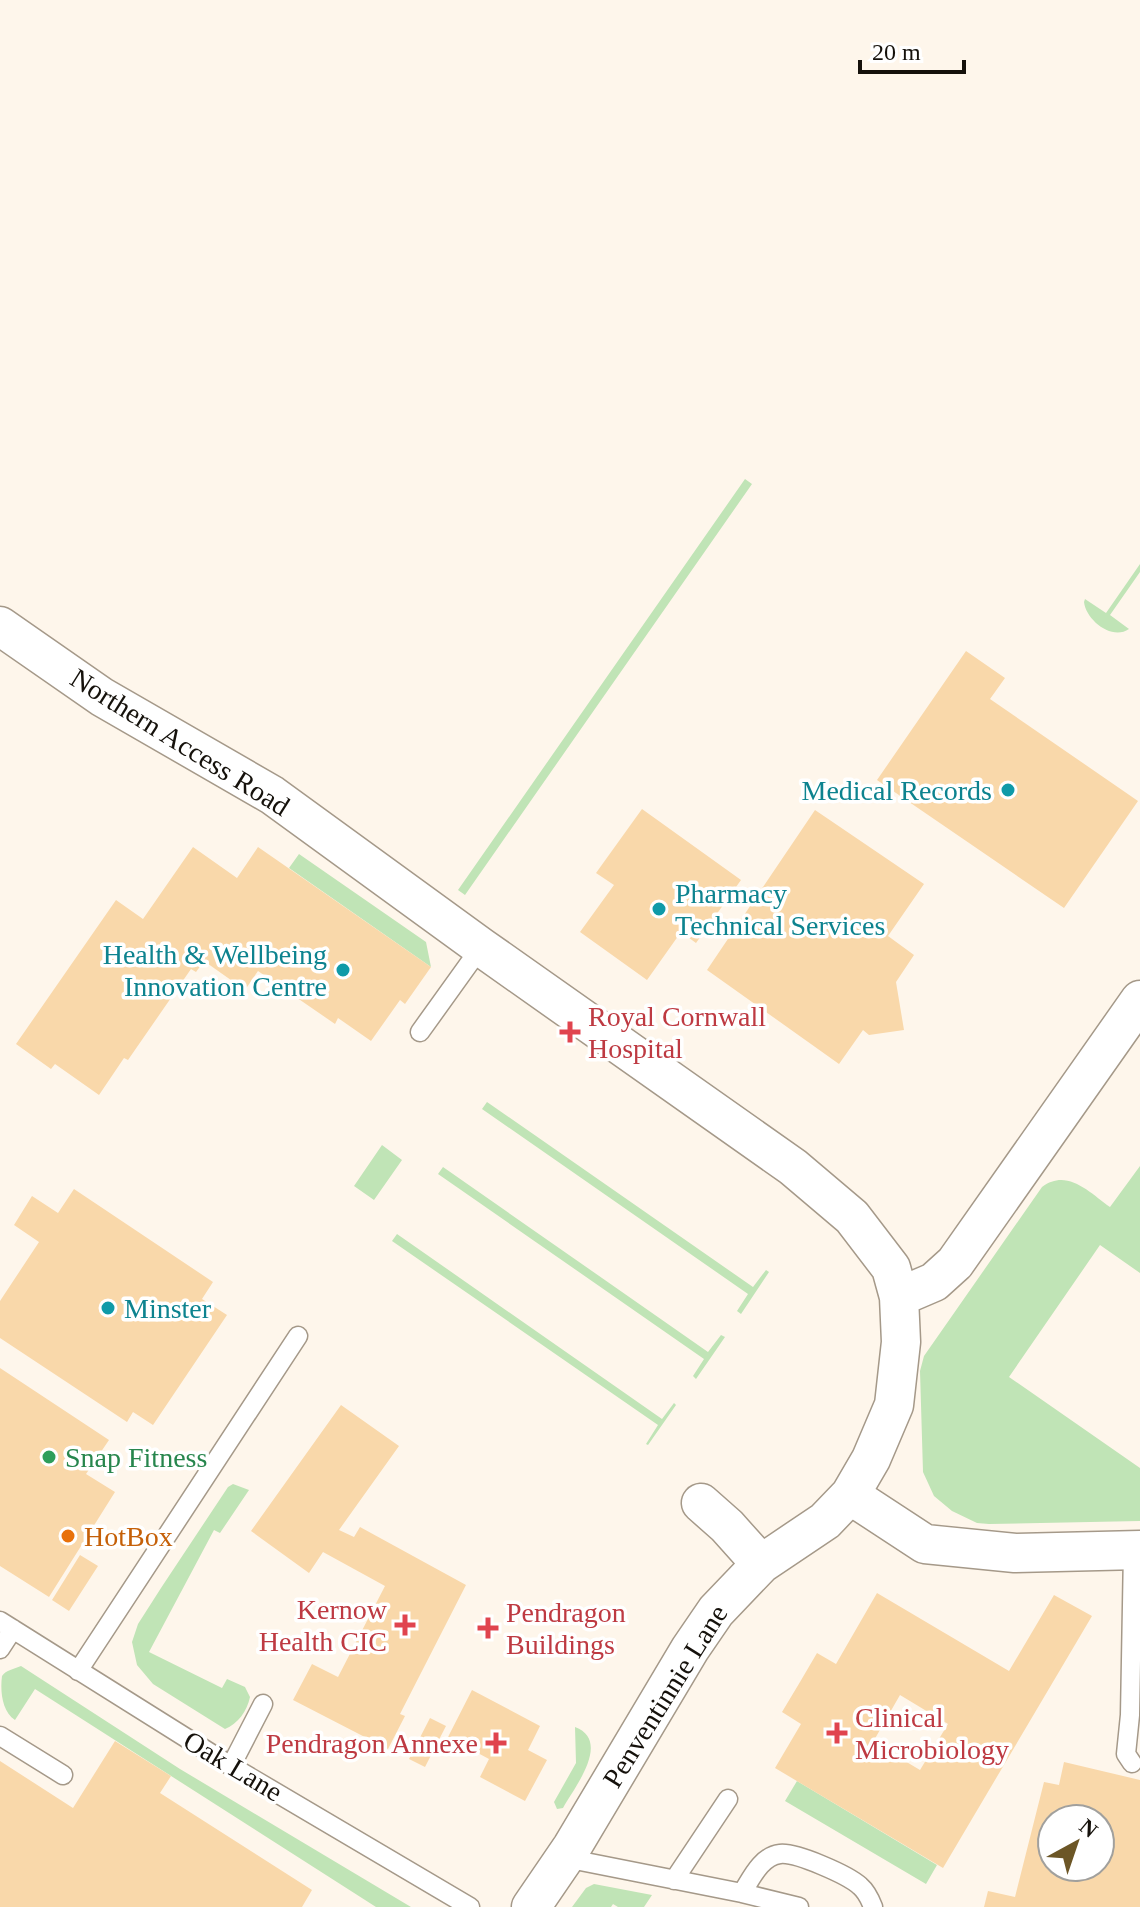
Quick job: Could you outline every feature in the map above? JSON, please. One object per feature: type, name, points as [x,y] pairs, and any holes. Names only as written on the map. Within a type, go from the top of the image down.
[{"type":"street","name":"Northern Access Road","points":[[0,626],[102,697],[272,795],[793,1167],[852,1217],[891,1268],[899,1297]]},
{"type":"street","points":[[899,1297],[934,1282],[955,1263],[1140,1000]]},
{"type":"street","name":"Penventinnie Lane","points":[[531,1907],[565,1858],[716,1611],[761,1564],[825,1521],[850,1495],[871,1459],[894,1405],[901,1342],[899,1297]]},
{"type":"street","points":[[850,1495],[925,1544],[1015,1553],[1137,1551]]},
{"type":"street","points":[[701,1503],[727,1526],[761,1564]]},
{"type":"lane","points":[[420,1032],[481,947]]},
{"type":"lane","points":[[78,1671],[298,1336]]},
{"type":"lane","points":[[1132,1763],[1126,1754],[1137,1551]]},
{"type":"lane","points":[[0,1649],[6,1625]]},
{"type":"lane","name":"Oak Lane","points":[[6,1625],[231,1766],[470,1907]]},
{"type":"lane","points":[[231,1766],[263,1704]]},
{"type":"lane","points":[[0,1736],[63,1775]]},
{"type":"lane","points":[[674,1880],[728,1799]]},
{"type":"lane","points":[[742,1893],[757,1869],[769,1858],[781,1854],[799,1857],[846,1877],[862,1887],[873,1907]]},
{"type":"lane","points":[[565,1858],[799,1907]]},
{"type":"green space","points":[[745,479],[752,484],[465,895],[458,890]]},
{"type":"green space","points":[[1140,564],[1140,572],[1110,615],[1129,629],[1115,632],[1101,627],[1089,616],[1085,599],[1106,613]]},
{"type":"green space","points":[[299,854],[426,942],[431,967],[289,868]]},
{"type":"green space","points":[[487,1102],[753,1287],[766,1270],[769,1272],[741,1314],[737,1311],[748,1294],[482,1109]]},
{"type":"green space","points":[[382,1145],[402,1160],[374,1200],[354,1186]]},
{"type":"green space","points":[[1140,1166],[1140,1273],[1100,1245],[1009,1377],[1140,1468],[1140,1521],[989,1524],[977,1523],[952,1511],[934,1496],[923,1472],[920,1371],[924,1356],[1042,1187],[1060,1180],[1069,1181],[1110,1207]]},
{"type":"green space","points":[[443,1167],[708,1352],[721,1335],[725,1337],[696,1379],[693,1376],[704,1359],[438,1174]]},
{"type":"green space","points":[[397,1234],[662,1419],[674,1403],[676,1405],[648,1445],[658,1425],[392,1241]]},
{"type":"green space","points":[[233,1484],[249,1490],[220,1533],[214,1530],[149,1652],[222,1688],[227,1679],[245,1687],[250,1697],[247,1707],[238,1720],[225,1729],[153,1684],[137,1665],[132,1642],[138,1624],[161,1588],[228,1487]]},
{"type":"green space","points":[[21,1666],[180,1769],[411,1907],[376,1907],[35,1689],[15,1720],[7,1712],[3,1701],[2,1676]]},
{"type":"green space","points":[[575,1727],[586,1734],[590,1754],[575,1789],[563,1808],[557,1809],[554,1802],[576,1763]]},
{"type":"green space","points":[[797,1781],[937,1865],[926,1884],[785,1801]]},
{"type":"green space","points":[[594,1884],[652,1895],[644,1907],[618,1907],[613,1904],[611,1907],[572,1907],[586,1888]]},
{"type":"building","name":"Medical Records","points":[[966,651],[1005,678],[990,699],[1138,801],[1064,908],[877,780]]},
{"type":"building","name":"Pharmacy Technical Services","points":[[642,809],[741,880],[696,943],[681,932],[647,980],[580,932],[614,885],[596,873]]},
{"type":"building","points":[[815,810],[924,884],[888,936],[914,955],[896,982],[904,1030],[869,1035],[863,1030],[839,1064],[707,970]]},
{"type":"building","name":"Health & Wellbeing Innovation Centre","points":[[193,847],[237,878],[258,847],[431,967],[405,1004],[400,1000],[371,1041],[338,1018],[335,1024],[258,971],[245,990],[204,961],[196,972],[191,969],[128,1060],[124,1058],[99,1095],[55,1064],[51,1069],[16,1044],[116,900],[143,919]]},
{"type":"building","name":"Minster","points":[[74,1189],[213,1282],[202,1299],[227,1315],[153,1425],[133,1412],[127,1422],[0,1338],[0,1301],[39,1242],[14,1225],[32,1196],[58,1213]]},
{"type":"building","name":"Snap Fitness","points":[[0,1368],[109,1440],[86,1474],[115,1492],[49,1597],[0,1566]]},
{"type":"building","points":[[341,1405],[399,1446],[339,1530],[354,1537],[360,1527],[466,1585],[400,1714],[405,1716],[388,1749],[293,1700],[312,1664],[338,1677],[385,1586],[323,1552],[309,1573],[251,1531]]},
{"type":"building","points":[[80,1555],[98,1566],[69,1611],[52,1600]]},
{"type":"building","name":"Clinical Microbiology","points":[[877,1593],[1009,1671],[1054,1595],[1092,1616],[943,1868],[775,1768],[801,1724],[782,1712],[817,1653],[836,1664]],"holes":[[[900,1695],[948,1724],[920,1770],[873,1742]]]},
{"type":"building","name":"Pendragon Annexe","points":[[472,1690],[540,1726],[528,1750],[547,1760],[525,1801],[480,1777],[489,1759],[448,1737]]},
{"type":"building","points":[[430,1718],[446,1726],[425,1767],[409,1759]]},
{"type":"building","points":[[115,1741],[171,1776],[160,1793],[312,1890],[302,1907],[0,1907],[0,1761],[73,1808]]},
{"type":"building","points":[[1064,1762],[1140,1780],[1140,1907],[984,1907],[988,1891],[1015,1897],[1036,1814],[1036,1883],[1116,1883],[1116,1803],[1039,1803],[1044,1782],[1059,1785]]},
{"type":"place","name":"Medical Records","points":[[1008,790]]},
{"type":"place","name":"Pharmacy Technical Services","points":[[659,909]]},
{"type":"place","name":"Health & Wellbeing Innovation Centre","points":[[343,970]]},
{"type":"place","name":"Royal Cornwall Hospital","points":[[570,1032]]},
{"type":"place","name":"Minster","points":[[108,1308]]},
{"type":"place","name":"Snap Fitness","points":[[49,1457]]},
{"type":"place","name":"HotBox","points":[[68,1536]]},
{"type":"place","name":"Kernow Health CIC","points":[[405,1625]]},
{"type":"place","name":"Pendragon Buildings","points":[[488,1628]]},
{"type":"place","name":"Clinical Microbiology","points":[[837,1733]]},
{"type":"place","name":"Pendragon Annexe","points":[[496,1743]]}]
